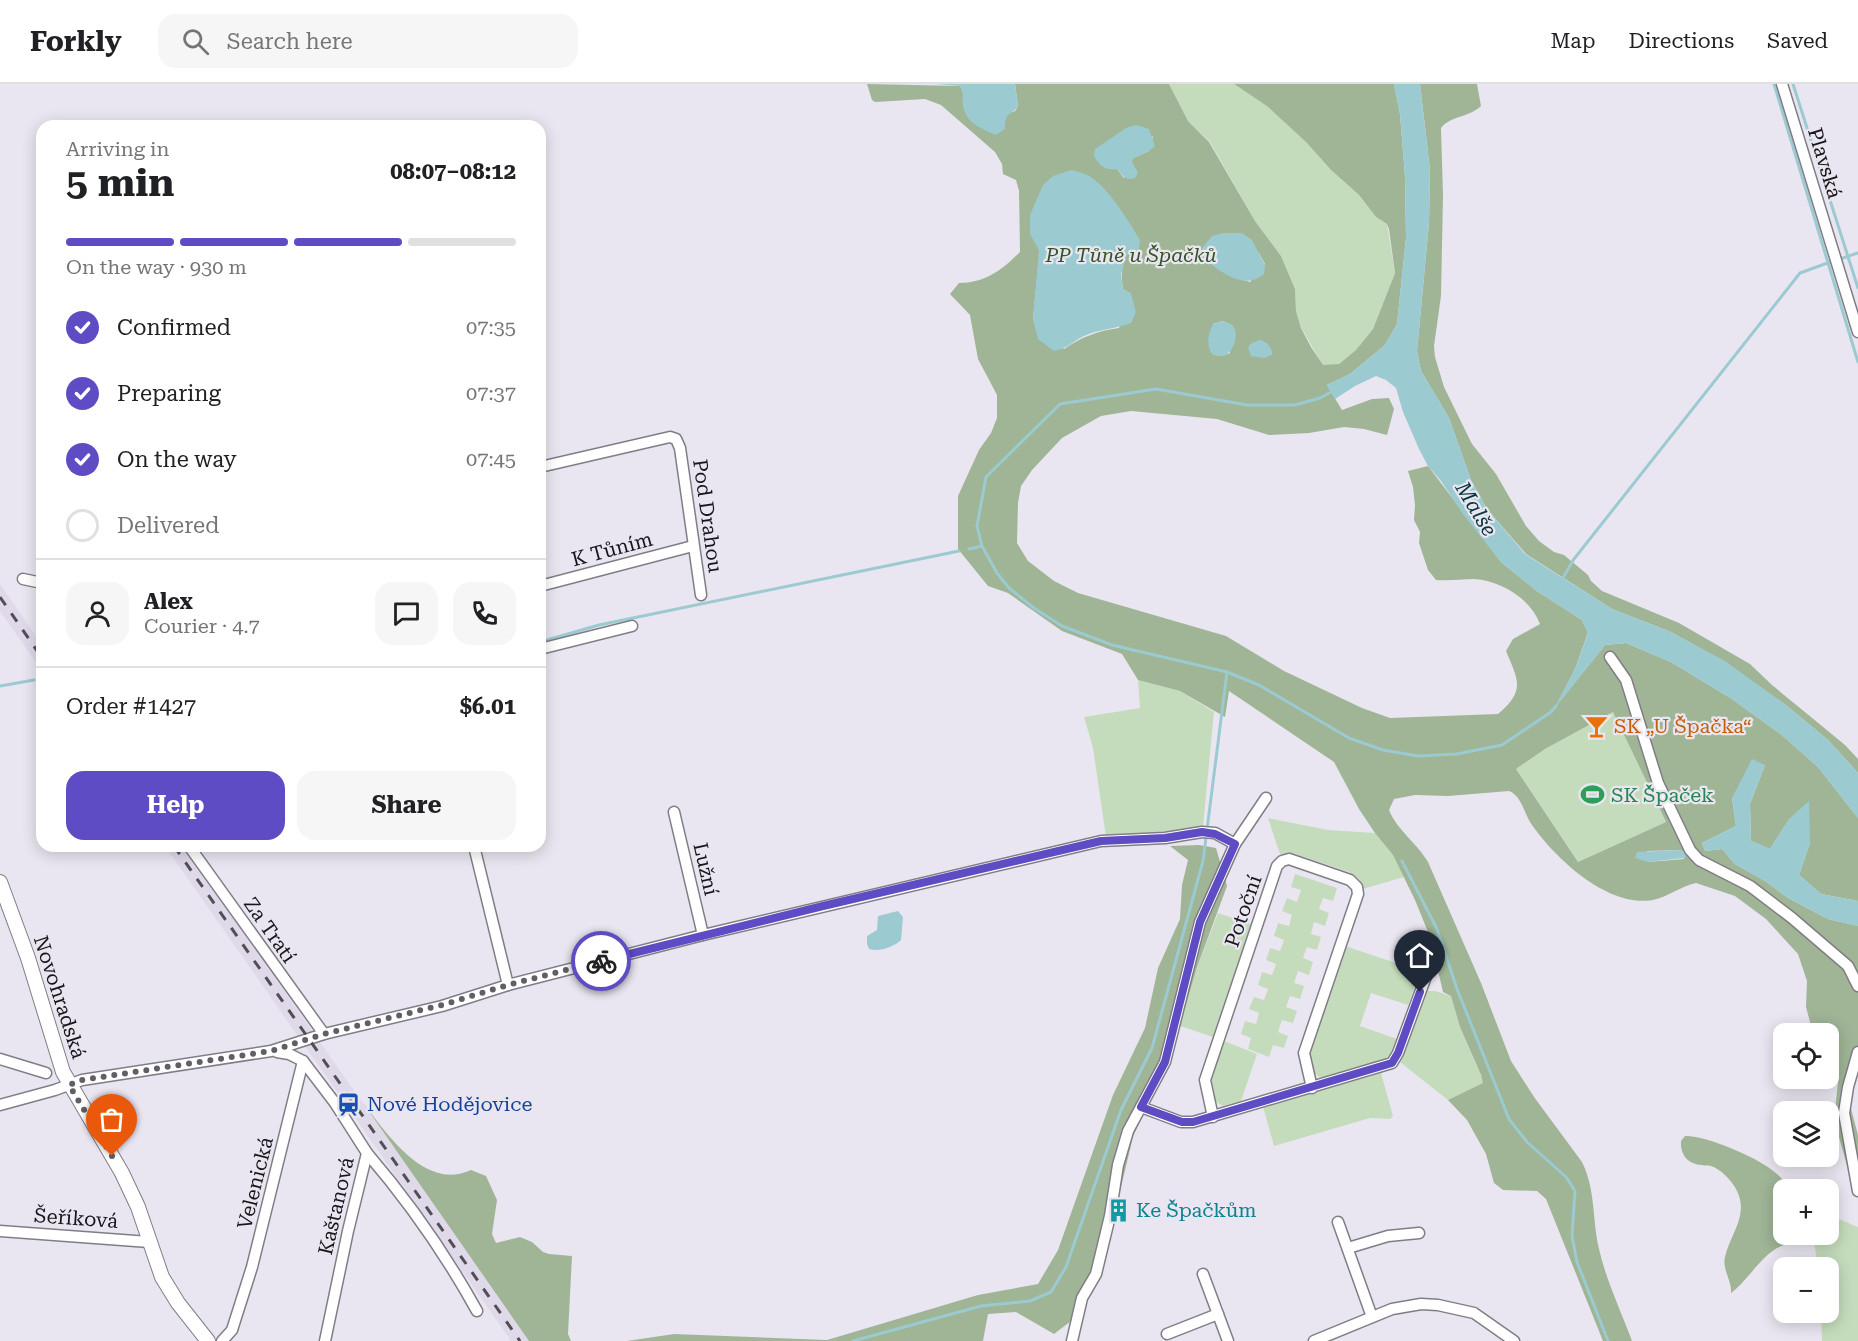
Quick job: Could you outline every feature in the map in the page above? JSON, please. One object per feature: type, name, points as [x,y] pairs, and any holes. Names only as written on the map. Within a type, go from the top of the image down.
[{"type":"main road","name":"Novohradská","points":[[0,882],[28,958],[63,1072],[122,1173],[138,1208],[162,1277],[178,1303],[208,1341]]},
{"type":"street","name":"Plavská","points":[[1782,84],[1858,332]]},
{"type":"street","name":"Pod Drahou","points":[[546,466],[670,437],[676,439],[680,448],[701,595]]},
{"type":"street","name":"K Tůním","points":[[546,584],[693,546]]},
{"type":"street","points":[[23,579],[36,582]]},
{"type":"street","points":[[546,648],[632,626]]},
{"type":"street","points":[[1610,657],[1626,680],[1658,783],[1690,850],[1699,861],[1750,886],[1792,918],[1848,966],[1858,986]]},
{"type":"street","points":[[1072,1341],[1082,1298],[1096,1274],[1110,1216],[1118,1165],[1128,1131],[1165,1062],[1200,922],[1235,844],[1266,798]]},
{"type":"street","name":"Lužní","points":[[674,812],[704,935]]},
{"type":"street","points":[[0,1105],[82,1080],[271,1051],[324,1034],[704,935],[1101,841],[1165,838],[1202,832],[1215,834],[1235,844]]},
{"type":"street","name":"Za Tratí","points":[[193,852],[324,1034]]},
{"type":"street","points":[[475,852],[508,985]]},
{"type":"street","name":"Potoční","points":[[1213,1116],[1205,1080],[1277,866],[1289,859],[1350,880],[1357,887],[1358,894],[1304,1053],[1312,1088]]},
{"type":"street","points":[[1141,1107],[1187,1123],[1392,1063],[1398,1053],[1428,971]]},
{"type":"street","points":[[271,1051],[289,1054],[303,1061]]},
{"type":"street","points":[[1858,1052],[1848,1087],[1844,1113],[1858,1191]]},
{"type":"street","points":[[0,1059],[46,1073]]},
{"type":"street","name":"Kaštanová","points":[[303,1061],[335,1103],[367,1153],[325,1341]]},
{"type":"street","name":"Velenická","points":[[222,1341],[232,1330],[252,1267],[303,1061]]},
{"type":"street","points":[[367,1153],[411,1206],[477,1311]]},
{"type":"street","points":[[1338,1222],[1372,1317]]},
{"type":"street","name":"Šeříková","points":[[0,1231],[149,1242]]},
{"type":"street","points":[[1348,1248],[1388,1236],[1419,1233]]},
{"type":"street","points":[[1203,1274],[1228,1341]]},
{"type":"street","points":[[1314,1341],[1406,1305],[1421,1304],[1438,1305],[1481,1317],[1514,1341]]},
{"type":"street","points":[[1167,1334],[1218,1314]]},
{"type":"shaded area","points":[[0,584],[36,636],[36,662],[0,611]]},
{"type":"shaded area","points":[[169,852],[187,852],[529,1341],[511,1341]]},
{"type":"green space","name":"PP Tůně u Špačků","points":[[867,84],[960,86],[963,91],[963,106],[1005,119],[1007,114],[1015,111],[1018,106],[1015,84],[1169,84],[1188,121],[1209,142],[1255,221],[1281,256],[1295,289],[1296,311],[1301,328],[1323,365],[1339,364],[1356,350],[1373,329],[1395,273],[1389,229],[1387,224],[1376,217],[1359,195],[1331,170],[1306,142],[1267,106],[1234,84],[1394,84],[1400,114],[1405,176],[1406,238],[1397,324],[1385,345],[1350,374],[1327,385],[1342,410],[1372,399],[1389,398],[1394,409],[1387,435],[1344,427],[1309,433],[1269,435],[1217,419],[1131,411],[1101,416],[1062,438],[1032,470],[1021,486],[1018,503],[1017,543],[1028,561],[1054,581],[1078,593],[1226,636],[1284,671],[1362,708],[1390,718],[1498,714],[1513,698],[1517,684],[1506,651],[1513,639],[1540,624],[1529,606],[1504,587],[1484,580],[1436,580],[1428,570],[1419,543],[1420,532],[1414,520],[1413,487],[1408,471],[1428,466],[1501,562],[1537,591],[1582,620],[1588,633],[1575,669],[1556,706],[1605,645],[1626,643],[1671,662],[1732,699],[1783,736],[1818,767],[1858,818],[1858,901],[1821,894],[1799,875],[1810,843],[1790,818],[1770,849],[1751,841],[1750,804],[1765,765],[1732,798],[1736,826],[1702,843],[1705,851],[1722,849],[1735,864],[1765,881],[1788,898],[1828,919],[1858,926],[1858,1068],[1850,1091],[1850,1105],[1858,1135],[1858,1189],[1853,1187],[1839,1137],[1839,1101],[1836,1101],[1839,1089],[1839,1023],[1810,1023],[1806,1007],[1807,981],[1798,954],[1766,919],[1735,896],[1696,883],[1653,900],[1636,900],[1601,889],[1569,866],[1555,852],[1529,821],[1517,797],[1509,791],[1448,796],[1415,795],[1394,799],[1389,810],[1397,824],[1428,862],[1481,983],[1511,1061],[1534,1097],[1582,1162],[1590,1183],[1602,1261],[1632,1341],[1603,1341],[1546,1199],[1537,1191],[1503,1190],[1494,1183],[1486,1154],[1467,1120],[1448,1100],[1483,1083],[1481,1075],[1460,1027],[1451,996],[1443,992],[1430,937],[1415,900],[1393,855],[1359,809],[1334,762],[1229,691],[1225,717],[1180,691],[1138,680],[1122,654],[1062,631],[1008,593],[988,586],[958,549],[958,496],[997,418],[997,395],[978,359],[970,315],[950,294],[959,283],[977,281],[993,274],[1020,252],[1019,191],[1016,180],[1003,174],[1002,164],[995,152],[941,105],[925,99],[875,102],[872,100]],"holes":[[[1153,136],[1149,151],[1133,158],[1124,178],[1117,169]],[[1036,241],[1139,249],[1127,254],[1124,263],[1123,289],[1131,294],[1119,328],[1090,335],[1064,349],[1033,319],[1039,250]],[[1259,253],[1265,264],[1250,282],[1232,277]],[[1223,321],[1231,325],[1230,353],[1222,356],[1212,354],[1213,324]],[[1613,712],[1666,822],[1578,862],[1516,769],[1545,749]],[[1681,850],[1684,859],[1648,862],[1647,851]]]},
{"type":"green space","points":[[1169,84],[1234,84],[1252,96],[1340,84],[1306,142],[1331,170],[1359,195],[1376,217],[1387,224],[1395,273],[1373,329],[1356,350],[1339,364],[1323,366],[1301,327],[1296,311],[1295,289],[1281,256],[1255,221],[1210,142],[1188,121]]},
{"type":"green space","points":[[1420,84],[1477,84],[1481,106],[1441,128],[1443,195],[1441,296],[1434,346],[1444,387],[1472,444],[1496,474],[1526,526],[1539,541],[1554,552],[1564,555],[1588,575],[1602,591],[1679,623],[1750,664],[1845,745],[1858,759],[1858,773],[1828,740],[1787,706],[1725,662],[1671,632],[1612,609],[1526,554],[1487,509],[1471,480],[1449,418],[1421,371],[1417,351],[1429,223],[1430,170]]},
{"type":"green space","points":[[1138,680],[1180,691],[1214,712],[1203,827],[1159,835],[1106,837],[1093,748],[1084,717],[1140,708]]},
{"type":"green space","name":"SK Špaček","points":[[1613,712],[1666,822],[1578,862],[1516,769],[1545,749]]},
{"type":"green space","points":[[1268,818],[1328,830],[1375,833],[1393,855],[1404,877],[1363,889],[1359,879],[1349,872],[1292,853],[1280,854]]},
{"type":"green space","points":[[1199,845],[1216,848],[1227,886],[1197,967],[1180,1026],[1133,1137],[1117,1204],[1090,1277],[1075,1301],[1071,1321],[1054,1334],[1016,1312],[988,1314],[983,1341],[627,1341],[674,1334],[827,1340],[978,1295],[1038,1284],[1058,1250],[1113,1095],[1145,1028],[1158,968],[1180,919],[1182,885],[1188,860],[1170,846]]},
{"type":"green space","points":[[1295,874],[1337,888],[1333,901],[1323,898],[1319,909],[1329,913],[1325,926],[1314,922],[1311,934],[1321,937],[1317,950],[1307,947],[1303,958],[1313,962],[1309,975],[1298,971],[1294,983],[1304,986],[1300,999],[1290,996],[1286,1007],[1297,1011],[1293,1023],[1282,1020],[1278,1032],[1288,1036],[1284,1048],[1273,1045],[1269,1057],[1248,1049],[1251,1038],[1241,1034],[1245,1021],[1256,1024],[1259,1013],[1249,1009],[1254,997],[1264,1000],[1268,989],[1258,985],[1262,972],[1272,975],[1276,964],[1266,960],[1270,948],[1280,951],[1284,940],[1274,936],[1278,923],[1289,926],[1292,915],[1282,911],[1287,898],[1297,902],[1301,890],[1291,887]]},
{"type":"green space","points":[[1218,913],[1251,924],[1213,1037],[1180,1026],[1197,967]]},
{"type":"green space","points":[[1345,946],[1420,971],[1408,1005],[1371,993],[1360,1026],[1397,1039],[1391,1054],[1383,1060],[1319,1077],[1313,1072],[1309,1055]]},
{"type":"green space","points":[[1427,991],[1451,996],[1460,1027],[1484,1083],[1448,1100],[1400,1062]]},
{"type":"green space","points":[[1224,1041],[1257,1054],[1241,1101],[1223,1106],[1215,1101],[1211,1082]]},
{"type":"green space","points":[[1381,1073],[1393,1116],[1390,1119],[1370,1118],[1274,1146],[1263,1107]]},
{"type":"green space","points":[[361,1100],[394,1142],[422,1166],[437,1173],[454,1175],[471,1170],[486,1176],[497,1200],[492,1234],[496,1243],[520,1237],[532,1242],[543,1252],[572,1256],[568,1334],[571,1341],[529,1341]]},
{"type":"green space","points":[[1685,1136],[1717,1143],[1754,1159],[1782,1179],[1773,1179],[1773,1245],[1786,1245],[1769,1254],[1731,1293],[1724,1262],[1740,1217],[1740,1200],[1735,1187],[1723,1173],[1711,1166],[1692,1163],[1686,1158],[1681,1141]]},
{"type":"green space","points":[[1839,1219],[1858,1227],[1858,1341],[1822,1341],[1821,1323],[1839,1323],[1839,1257],[1816,1257],[1815,1245],[1839,1245]]},
{"type":"water","points":[[935,84],[1015,84],[1018,106],[1007,117],[1005,129],[996,135],[967,117],[960,86]]},
{"type":"water","name":"Malše","points":[[1394,84],[1420,84],[1430,170],[1429,223],[1417,351],[1421,371],[1449,418],[1471,480],[1487,509],[1525,554],[1612,609],[1671,632],[1725,661],[1787,706],[1828,740],[1858,773],[1858,818],[1818,767],[1783,736],[1732,699],[1671,662],[1626,643],[1605,645],[1554,709],[1575,669],[1588,634],[1582,620],[1537,591],[1501,562],[1428,466],[1403,412],[1396,388],[1376,376],[1335,399],[1327,385],[1350,374],[1385,345],[1397,324],[1406,238],[1405,176],[1400,114]]},
{"type":"water","points":[[1136,125],[1149,129],[1155,146],[1133,158],[1132,162],[1138,173],[1135,178],[1129,179],[1117,169],[1103,167],[1094,156],[1095,149],[1126,128]]},
{"type":"water","points":[[1071,170],[1085,174],[1101,185],[1116,203],[1140,240],[1139,249],[1127,254],[1121,274],[1123,289],[1131,294],[1136,312],[1131,323],[1090,334],[1063,349],[1054,351],[1038,339],[1033,319],[1039,250],[1030,234],[1030,215],[1043,185],[1053,176]]},
{"type":"water","points":[[1223,233],[1242,233],[1252,240],[1265,265],[1264,274],[1249,281],[1233,278],[1204,259],[1202,248],[1212,236]]},
{"type":"water","points":[[1223,321],[1232,325],[1236,338],[1229,352],[1219,356],[1212,354],[1208,339],[1213,324]]},
{"type":"water","points":[[1259,340],[1269,345],[1272,355],[1264,358],[1251,356],[1248,348],[1250,344]]},
{"type":"water","points":[[1752,759],[1765,765],[1750,804],[1751,841],[1770,849],[1790,818],[1809,801],[1810,843],[1799,875],[1821,894],[1858,901],[1858,926],[1828,919],[1788,898],[1765,881],[1735,864],[1722,849],[1705,851],[1702,843],[1736,826],[1732,798]]},
{"type":"water","points":[[1684,851],[1686,857],[1648,862],[1635,858],[1637,852]]},
{"type":"water","points":[[898,911],[903,917],[901,940],[886,948],[869,949],[867,936],[877,930],[878,916]]},
{"type":"waterway","points":[[1774,84],[1858,362]]},
{"type":"waterway","points":[[1793,84],[1858,288]]},
{"type":"waterway","points":[[1840,259],[1858,253]]},
{"type":"waterway","points":[[1561,581],[1574,559],[1800,273],[1833,261]]},
{"type":"waterway","points":[[1227,672],[1112,645],[1062,626],[1009,588],[997,573],[982,546],[977,526],[986,477],[1060,404],[1156,389],[1247,405],[1295,405],[1320,398],[1333,391]]},
{"type":"waterway","points":[[969,549],[982,546]]},
{"type":"waterway","points":[[546,640],[599,625],[959,551]]},
{"type":"waterway","points":[[853,1341],[981,1306],[1030,1301],[1051,1292],[1066,1267],[1121,1110],[1152,1048],[1203,861],[1227,672],[1259,685],[1349,738],[1383,750],[1418,756],[1457,754],[1502,745],[1551,712],[1556,706]]},
{"type":"waterway","points":[[0,686],[34,680]]},
{"type":"waterway","points":[[1402,861],[1437,929],[1457,989],[1509,1119],[1527,1142],[1566,1177],[1575,1191],[1572,1236],[1577,1262],[1608,1341]]},
{"type":"railway","points":[[0,597],[36,649]]},
{"type":"railway","points":[[178,852],[520,1341]]},
{"type":"way so far","points":[[112,1156],[69,1085],[82,1080],[271,1051],[324,1034],[442,1005],[601,961]]},
{"type":"place","name":"SK „U Špačka“","points":[[1596,726]]},
{"type":"place","name":"SK Špaček","points":[[1593,795]]},
{"type":"place","name":"Nové Hodějovice","points":[[349,1104]]},
{"type":"place","name":"Ke Špačkům","points":[[1118,1210]]},
{"type":"route","points":[[601,961],[1101,841],[1165,838],[1202,832],[1215,834],[1235,844],[1200,922],[1165,1062],[1141,1107],[1182,1122],[1193,1122],[1392,1063],[1398,1053],[1420,992]]}]
